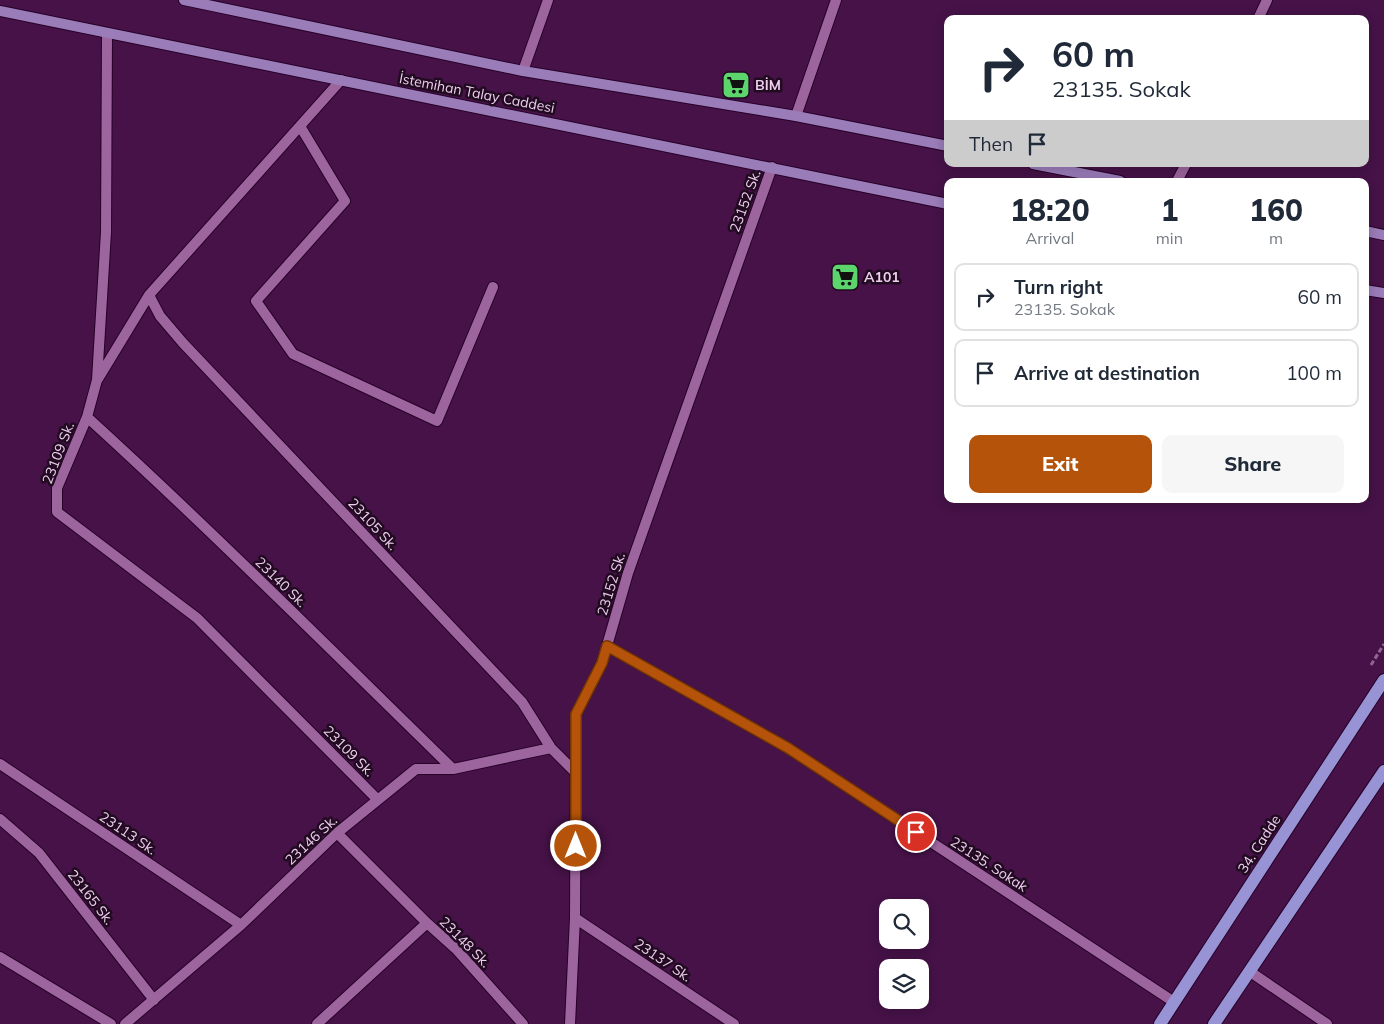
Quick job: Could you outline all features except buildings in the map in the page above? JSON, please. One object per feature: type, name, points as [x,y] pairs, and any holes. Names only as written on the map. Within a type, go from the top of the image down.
[{"type":"main road","points":[[184,0],[523,71],[796,116],[944,145]]},
{"type":"main road","name":"İstemihan Talay Caddesi","points":[[0,11],[944,203]]},
{"type":"main road","points":[[1048,167],[1105,178]]},
{"type":"main road","points":[[1369,232],[1384,235]]},
{"type":"main road","points":[[1369,291],[1384,294]]},
{"type":"main road","name":"34. Cadde","points":[[1160,1024],[1384,680]]},
{"type":"main road","points":[[1214,1024],[1384,771]]},
{"type":"street","points":[[523,71],[548,0]]},
{"type":"street","points":[[796,116],[836,0]]},
{"type":"street","points":[[1260,15],[1268,0]]},
{"type":"street","name":"23109 Sk.","points":[[107,33],[106,232],[97,380],[87,417],[57,488],[57,512],[197,618],[378,800]]},
{"type":"street","points":[[97,380],[149,295],[341,80]]},
{"type":"street","points":[[300,126],[345,201],[256,301],[293,354],[437,421],[493,287]]},
{"type":"street","name":"23152 Sk.","points":[[570,1024],[575,918],[576,714],[602,663],[628,573],[772,167]]},
{"type":"street","name":"23105 Sk.","points":[[149,295],[160,316],[183,343],[522,702],[551,748],[576,773]]},
{"type":"street","name":"23140 Sk.","points":[[87,417],[141,466],[453,770]]},
{"type":"street","name":"23135. Sokak","points":[[607,646],[788,748],[1174,1002]]},
{"type":"street","name":"23146 Sk.","points":[[125,1024],[241,925],[337,833],[416,769],[453,770],[551,748]]},
{"type":"street","name":"23113 Sk.","points":[[0,764],[241,925]]},
{"type":"street","name":"23165 Sk.","points":[[0,819],[39,853],[154,1000]]},
{"type":"street","points":[[337,833],[427,923]]},
{"type":"street","name":"23137 Sk.","points":[[575,918],[718,1019],[734,1024]]},
{"type":"street","name":"23148 Sk.","points":[[317,1024],[427,923],[456,949],[523,1024]]},
{"type":"street","points":[[0,957],[111,1024]]},
{"type":"street","points":[[1249,971],[1327,1024]]},
{"type":"place","name":"BİM","points":[[736,85]]},
{"type":"place","name":"A101","points":[[845,277]]},
{"type":"route","points":[[576,846],[576,714],[602,663],[607,646],[788,748],[916,832]]}]
